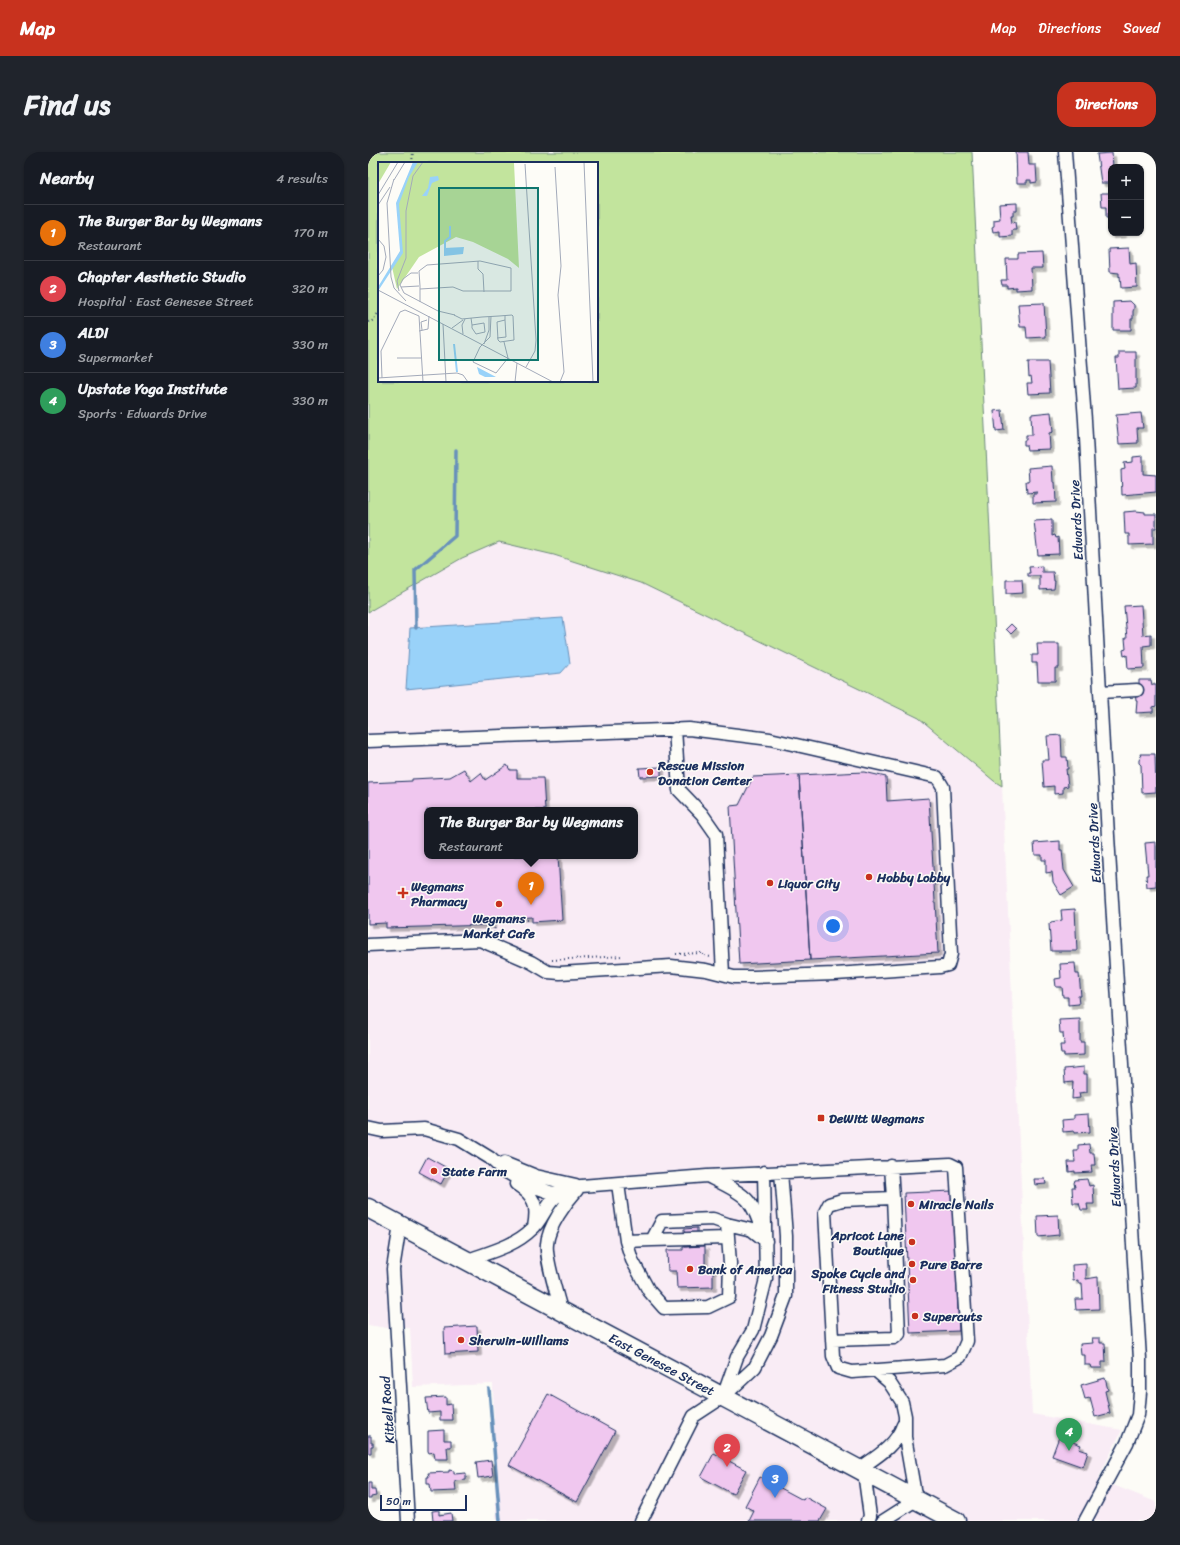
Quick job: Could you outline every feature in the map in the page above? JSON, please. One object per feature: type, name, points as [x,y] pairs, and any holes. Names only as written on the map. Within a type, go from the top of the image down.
[{"type":"highway","name":"East Genesee Street","points":[[368,1208],[956,1521]]},
{"type":"street","name":"Edwards Drive","points":[[1065,152],[1084,412],[1108,836],[1140,1351],[1140,1392],[1138,1415],[1128,1442],[1085,1521]]},
{"type":"street","points":[[1100,692],[1137,690]]},
{"type":"street","points":[[675,729],[679,790],[702,814],[716,834],[723,974]]},
{"type":"street","points":[[368,741],[689,729],[770,738],[937,777],[942,786],[951,954],[948,965],[940,967],[835,974],[734,977],[706,970],[672,966],[560,973],[548,972],[530,962],[480,940],[368,945]]},
{"type":"street","points":[[368,1128],[382,1130],[424,1129],[459,1139],[490,1158],[503,1170],[527,1184],[552,1192],[581,1186],[764,1172],[950,1164],[956,1167],[967,1341],[960,1357],[945,1365],[852,1372],[838,1368],[833,1356],[825,1212],[829,1204],[842,1200],[893,1198]]},
{"type":"street","points":[[490,1158],[493,1170],[527,1191],[534,1202],[536,1215],[534,1228]]},
{"type":"street","points":[[832,1340],[894,1338],[899,1334],[891,1166]]},
{"type":"street","points":[[723,1397],[737,1357],[753,1330],[766,1279],[764,1172]]},
{"type":"street","points":[[641,1521],[694,1416],[723,1397],[755,1367],[771,1336],[786,1296],[786,1236],[781,1172]]},
{"type":"street","points":[[706,1176],[724,1185],[749,1202],[759,1220],[766,1241]]},
{"type":"street","points":[[618,1184],[626,1241],[632,1260],[648,1291],[664,1308],[708,1307],[729,1297],[730,1263],[727,1224]]},
{"type":"street","points":[[468,1260],[517,1240],[534,1228],[543,1217],[553,1199],[581,1186]]},
{"type":"street","points":[[561,1310],[547,1254],[546,1243],[562,1208],[581,1186]]},
{"type":"street","points":[[652,1240],[662,1221],[713,1219],[752,1230],[766,1241]]},
{"type":"street","name":"Kittell Road","points":[[400,1225],[393,1269],[408,1521]]},
{"type":"street","points":[[626,1241],[728,1238]]},
{"type":"street","points":[[874,1370],[889,1382],[902,1402],[905,1416],[905,1438],[916,1500],[883,1521]]},
{"type":"street","points":[[868,1521],[870,1516],[861,1470],[888,1449],[900,1435],[905,1416]]},
{"type":"path","points":[[412,162],[413,152]]},
{"type":"path","points":[[368,322],[372,321],[378,313]]},
{"type":"path","points":[[494,933],[495,925],[492,921],[528,920],[528,918]]},
{"type":"path","points":[[551,960],[618,956]]},
{"type":"shaded area","points":[[499,542],[554,555],[641,583],[919,718],[994,781],[1002,786],[1032,1414],[1122,1430],[1098,1479],[1156,1502],[1156,1521],[502,1521],[496,1518],[493,1384],[413,1387],[410,1328],[387,1328],[368,1325],[368,612],[462,558]]},
{"type":"green space","points":[[368,152],[972,152],[1002,786],[994,781],[919,718],[641,583],[554,555],[499,542],[462,558],[368,612]]},
{"type":"water","points":[[563,618],[570,663],[561,673],[406,689],[410,628]]},
{"type":"building","points":[[1016,152],[1028,152],[1029,165],[1036,165],[1037,182],[1031,183],[1031,180],[1027,180],[1027,183],[1017,183]]},
{"type":"building","points":[[1112,153],[1113,164],[1108,164],[1108,183],[1101,183],[1097,154]]},
{"type":"building","points":[[1101,193],[1108,193],[1108,218],[1106,218],[1106,207],[1102,207]]},
{"type":"building","points":[[1017,203],[1017,211],[1013,211],[1013,216],[1011,216],[1012,223],[1015,222],[1016,230],[1012,230],[1012,236],[1000,237],[1000,231],[993,232],[992,227],[994,226],[994,220],[1000,219],[999,204]]},
{"type":"building","points":[[1129,248],[1130,264],[1136,263],[1137,287],[1121,288],[1119,273],[1110,272],[1109,249]]},
{"type":"building","points":[[1042,253],[1043,268],[1031,268],[1032,289],[1016,290],[1016,287],[1007,288],[1007,285],[1002,285],[1001,280],[1007,280],[1006,259],[1018,259],[1018,254]]},
{"type":"building","points":[[1130,301],[1134,305],[1133,319],[1131,319],[1131,330],[1113,330],[1113,302]]},
{"type":"building","points":[[1044,303],[1046,337],[1027,338],[1026,327],[1020,327],[1018,304]]},
{"type":"building","points":[[1119,352],[1136,352],[1136,388],[1118,389],[1116,358],[1119,358]]},
{"type":"building","points":[[1028,362],[1048,362],[1050,393],[1028,394],[1027,383],[1032,383],[1031,376],[1029,377]]},
{"type":"building","points":[[1002,410],[1004,430],[996,431],[994,411]]},
{"type":"building","points":[[1051,412],[1053,432],[1049,433],[1050,449],[1027,450],[1026,445],[1024,445],[1024,440],[1026,440],[1026,435],[1032,435],[1031,414]]},
{"type":"building","points":[[1141,413],[1143,428],[1137,428],[1138,443],[1119,444],[1116,415]]},
{"type":"building","points":[[1143,456],[1143,474],[1156,475],[1156,492],[1122,495],[1121,470],[1125,469],[1124,463],[1133,462],[1133,457]]},
{"type":"building","points":[[1052,466],[1053,482],[1055,482],[1056,502],[1033,503],[1033,494],[1037,494],[1037,492],[1027,493],[1026,481],[1029,481],[1028,468]]},
{"type":"building","points":[[1124,512],[1145,512],[1145,514],[1156,514],[1156,528],[1153,528],[1153,544],[1129,545],[1129,534],[1125,534]]},
{"type":"building","points":[[1052,520],[1052,536],[1055,535],[1056,538],[1058,537],[1059,554],[1038,555],[1034,521]]},
{"type":"building","points":[[1042,566],[1042,572],[1053,572],[1055,581],[1054,589],[1040,590],[1040,576],[1028,576],[1028,573],[1030,573],[1029,567]]},
{"type":"building","points":[[1006,580],[1022,580],[1023,593],[1006,594]]},
{"type":"building","points":[[1141,605],[1143,635],[1151,634],[1151,645],[1143,646],[1144,668],[1128,669],[1127,655],[1124,656],[1123,650],[1126,649],[1125,638],[1127,638],[1124,606]]},
{"type":"building","points":[[1011,624],[1016,629],[1011,634],[1006,629]]},
{"type":"building","points":[[1037,644],[1059,644],[1059,668],[1055,668],[1055,681],[1038,681],[1037,663],[1032,663],[1032,655],[1038,655]]},
{"type":"building","points":[[1139,680],[1151,680],[1152,685],[1156,685],[1156,706],[1153,707],[1153,712],[1136,713],[1137,701],[1135,692],[1139,691]]},
{"type":"building","points":[[1061,735],[1062,757],[1067,757],[1068,769],[1066,769],[1068,786],[1063,787],[1063,793],[1054,794],[1054,786],[1044,787],[1042,760],[1049,760],[1047,736]]},
{"type":"building","points":[[1140,754],[1155,754],[1156,792],[1142,793],[1141,765],[1139,763],[1141,757]]},
{"type":"building","points":[[507,765],[510,770],[517,770],[517,778],[543,778],[545,807],[424,807],[424,859],[558,859],[562,920],[532,922],[532,917],[492,919],[492,925],[386,928],[386,923],[368,924],[368,783],[412,781],[412,779],[450,777],[464,769],[471,781],[481,773],[485,780]]},
{"type":"building","name":"Rescue Mission Donation Center","points":[[661,767],[661,776],[640,777],[639,768]]},
{"type":"building","name":"Hobby Lobby","points":[[864,772],[886,777],[887,801],[929,798],[938,953],[810,960],[799,775]]},
{"type":"building","name":"Liquor City","points":[[799,775],[810,960],[739,964],[730,806],[739,805],[753,777]]},
{"type":"building","points":[[1060,841],[1060,850],[1062,850],[1064,870],[1074,887],[1061,895],[1053,882],[1052,872],[1046,873],[1046,860],[1042,860],[1042,855],[1035,855],[1034,843]]},
{"type":"building","points":[[1156,842],[1156,886],[1147,887],[1146,875],[1148,875],[1145,843]]},
{"type":"building","points":[[1075,909],[1077,951],[1051,951],[1049,924],[1051,922],[1062,920],[1061,910]]},
{"type":"building","points":[[1075,963],[1076,974],[1079,974],[1081,996],[1078,996],[1079,1004],[1068,1005],[1068,997],[1063,997],[1062,987],[1056,987],[1055,979],[1061,978],[1060,964]]},
{"type":"building","points":[[1080,1019],[1080,1042],[1084,1042],[1084,1055],[1064,1056],[1064,1054],[1061,1054],[1060,1045],[1064,1045],[1063,1033],[1060,1033],[1059,1020]]},
{"type":"building","points":[[1084,1067],[1084,1074],[1087,1074],[1087,1092],[1079,1093],[1080,1098],[1072,1099],[1073,1082],[1065,1083],[1064,1069]]},
{"type":"building","points":[[1089,1114],[1090,1132],[1063,1132],[1062,1120],[1074,1119],[1074,1115]]},
{"type":"building","points":[[1089,1144],[1090,1153],[1094,1153],[1095,1165],[1091,1165],[1092,1172],[1069,1172],[1068,1162],[1075,1162],[1074,1151],[1078,1151],[1078,1145]]},
{"type":"building","name":"State Farm","points":[[427,1157],[449,1169],[441,1184],[419,1172]]},
{"type":"building","points":[[1034,1179],[1045,1179],[1046,1184],[1035,1185]]},
{"type":"building","points":[[1087,1179],[1089,1186],[1093,1185],[1094,1204],[1087,1204],[1088,1210],[1081,1210],[1079,1203],[1073,1203],[1072,1187],[1075,1187],[1075,1180]]},
{"type":"building","points":[[953,1191],[959,1331],[910,1333],[904,1193]]},
{"type":"building","points":[[1058,1215],[1059,1235],[1038,1237],[1037,1216]]},
{"type":"building","points":[[697,1228],[697,1246],[685,1247],[684,1229]]},
{"type":"building","name":"Bank of America","points":[[705,1246],[705,1267],[713,1266],[713,1287],[677,1288],[676,1271],[668,1271],[667,1250],[683,1250],[683,1247]]},
{"type":"building","points":[[1086,1264],[1086,1279],[1098,1277],[1099,1309],[1076,1310],[1075,1299],[1083,1299],[1082,1283],[1078,1283],[1078,1280],[1073,1281],[1072,1265]]},
{"type":"building","name":"Sherwin-Williams","points":[[477,1326],[478,1352],[445,1354],[444,1328]]},
{"type":"building","points":[[1092,1338],[1100,1338],[1100,1343],[1105,1343],[1106,1362],[1102,1362],[1102,1368],[1091,1368],[1090,1365],[1085,1365],[1085,1355],[1081,1355],[1080,1344],[1093,1343]]},
{"type":"building","points":[[1105,1378],[1108,1390],[1105,1391],[1110,1413],[1095,1417],[1090,1398],[1085,1399],[1081,1385]]},
{"type":"building","points":[[548,1394],[615,1431],[577,1502],[509,1465]]},
{"type":"building","points":[[446,1397],[446,1405],[451,1404],[452,1420],[440,1420],[440,1412],[428,1413],[426,1398]]},
{"type":"building","points":[[444,1430],[444,1440],[451,1440],[451,1447],[447,1447],[448,1459],[435,1459],[434,1452],[429,1453],[428,1451],[428,1431]]},
{"type":"building","points":[[368,1436],[371,1436],[371,1443],[373,1443],[373,1446],[371,1446],[371,1453],[368,1453]]},
{"type":"building","points":[[1059,1437],[1081,1445],[1079,1449],[1088,1452],[1083,1467],[1052,1456]]},
{"type":"building","points":[[714,1453],[746,1470],[733,1494],[701,1477]]},
{"type":"building","points":[[491,1460],[493,1476],[478,1478],[476,1462]]},
{"type":"building","points":[[449,1470],[454,1471],[454,1474],[466,1473],[466,1480],[455,1481],[456,1491],[431,1492],[430,1484],[427,1484],[427,1477],[429,1477],[428,1473],[449,1472]]},
{"type":"building","points":[[760,1477],[803,1500],[805,1497],[827,1509],[820,1521],[749,1521],[754,1511],[745,1506]]},
{"type":"building","points":[[368,1483],[371,1483],[371,1490],[375,1490],[376,1496],[371,1497],[371,1499],[368,1499]]},
{"type":"building","points":[[439,1510],[439,1515],[451,1513],[452,1521],[433,1521],[432,1511]]},
{"type":"waterway","points":[[416,628],[415,570],[455,536],[456,450]]},
{"type":"waterway","points":[[489,1389],[500,1521]]},
{"type":"place","name":"Rescue Mission Donation Center","points":[[650,772]]},
{"type":"place","name":"Hobby Lobby","points":[[869,877]]},
{"type":"place","name":"Liquor City","points":[[770,883]]},
{"type":"place","name":"Wegmans Pharmacy","points":[[403,893]]},
{"type":"place","name":"Wegmans Market Cafe","points":[[499,904]]},
{"type":"place","name":"The Burger Bar by Wegmans","points":[[531,905]]},
{"type":"place","name":"DeWitt Wegmans","points":[[821,1118]]},
{"type":"place","name":"State Farm","points":[[434,1171]]},
{"type":"place","name":"Miracle Nails","points":[[911,1204]]},
{"type":"place","name":"Apricot Lane Boutique","points":[[912,1242]]},
{"type":"place","name":"Pure Barre","points":[[912,1264]]},
{"type":"place","name":"Bank of America","points":[[690,1269]]},
{"type":"place","name":"Spoke Cycle and Fitness Studio","points":[[913,1280]]},
{"type":"place","name":"Supercuts","points":[[915,1316]]},
{"type":"place","name":"Sherwin-Williams","points":[[461,1340]]},
{"type":"place","name":"Upstate Yoga Institute","points":[[1069,1451]]},
{"type":"place","name":"Chapter Aesthetic Studio","points":[[727,1467]]},
{"type":"place","name":"ALDI","points":[[775,1498]]}]
